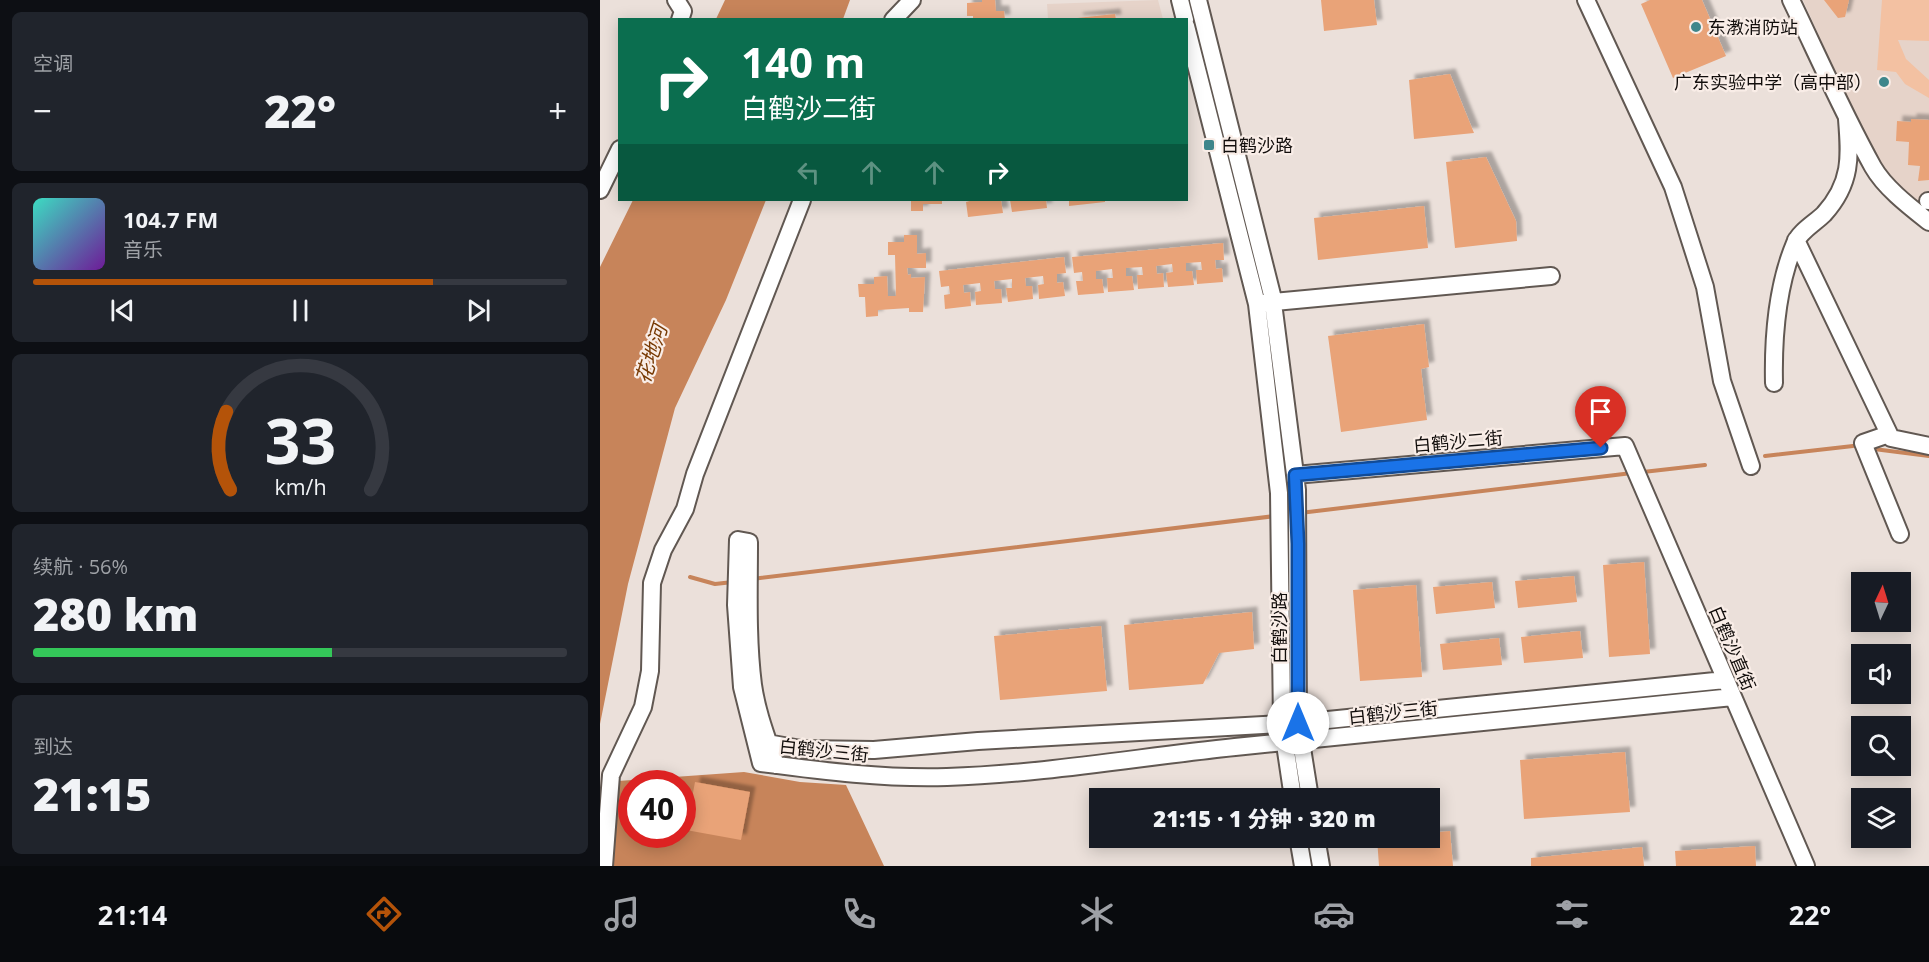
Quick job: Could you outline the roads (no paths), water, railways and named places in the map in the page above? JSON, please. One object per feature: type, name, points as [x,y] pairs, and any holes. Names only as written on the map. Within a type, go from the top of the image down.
[{"type":"street","points":[[676,0],[683,11],[681,18]]},
{"type":"street","points":[[895,18],[912,0]]},
{"type":"street","points":[[1180,0],[1184,18]]},
{"type":"street","name":"白鹤沙路","points":[[1198,0],[1243,171],[1296,482],[1290,545],[1290,723],[1307,788]]},
{"type":"street","points":[[1586,0],[1673,187],[1706,287],[1722,381],[1751,466]]},
{"type":"street","points":[[1791,0],[1847,119],[1874,168],[1898,195],[1929,222]]},
{"type":"street","name":"白鹤沙路","points":[[1188,33],[1264,303],[1279,493],[1290,545]]},
{"type":"street","points":[[1773,383],[1773,361],[1782,279],[1796,240],[1825,212],[1847,179],[1850,159],[1847,119]]},
{"type":"street","points":[[600,190],[618,153]]},
{"type":"street","points":[[604,866],[611,775],[643,707],[650,671],[652,583],[663,550],[685,509],[695,474],[802,201]]},
{"type":"street","points":[[1796,240],[1891,438],[1929,446]]},
{"type":"street","points":[[1264,303],[1551,276]]},
{"type":"street","points":[[1889,434],[1863,443],[1900,534]]},
{"type":"street","name":"白鹤沙二街","points":[[1296,482],[1625,446]]},
{"type":"street","name":"白鹤沙直街","points":[[1625,446],[1806,866]]},
{"type":"street","points":[[744,547],[742,604],[761,742]]},
{"type":"street","name":"白鹤沙三街","points":[[761,742],[801,749],[874,750],[978,741],[1290,723],[1725,680]]},
{"type":"street","name":"白鹤沙三街","points":[[761,742],[776,765],[844,774],[945,777],[1019,773],[1142,756],[1733,697]]},
{"type":"street","name":"白鹤沙路","points":[[1293,741],[1293,788]]},
{"type":"street","points":[[1301,848],[1303,866]]},
{"type":"street","points":[[1318,848],[1321,866]]},
{"type":"water","points":[[725,0],[850,0],[843,18],[716,18]]},
{"type":"water","name":"花地河","points":[[633,201],[766,201],[726,300],[675,408],[628,584],[600,724],[600,267]]},
{"type":"water","points":[[744,772],[800,782],[846,785],[884,866],[613,866],[618,781],[618,848],[696,848],[696,775]]},
{"type":"waterway","points":[[1765,456],[1853,446]]},
{"type":"waterway","points":[[1874,449],[1929,456]]},
{"type":"waterway","points":[[1643,472],[1705,465]]},
{"type":"waterway","points":[[1300,513],[1632,473]]},
{"type":"waterway","points":[[752,579],[1275,516]]},
{"type":"waterway","points":[[690,577],[715,584],[733,582]]},
{"type":"place","name":"东漖消防站","points":[[1696,27]]},
{"type":"place","name":"广东实验中学（高中部）","points":[[1884,82]]},
{"type":"place","name":"白鹤沙路","points":[[1209,145]]}]
